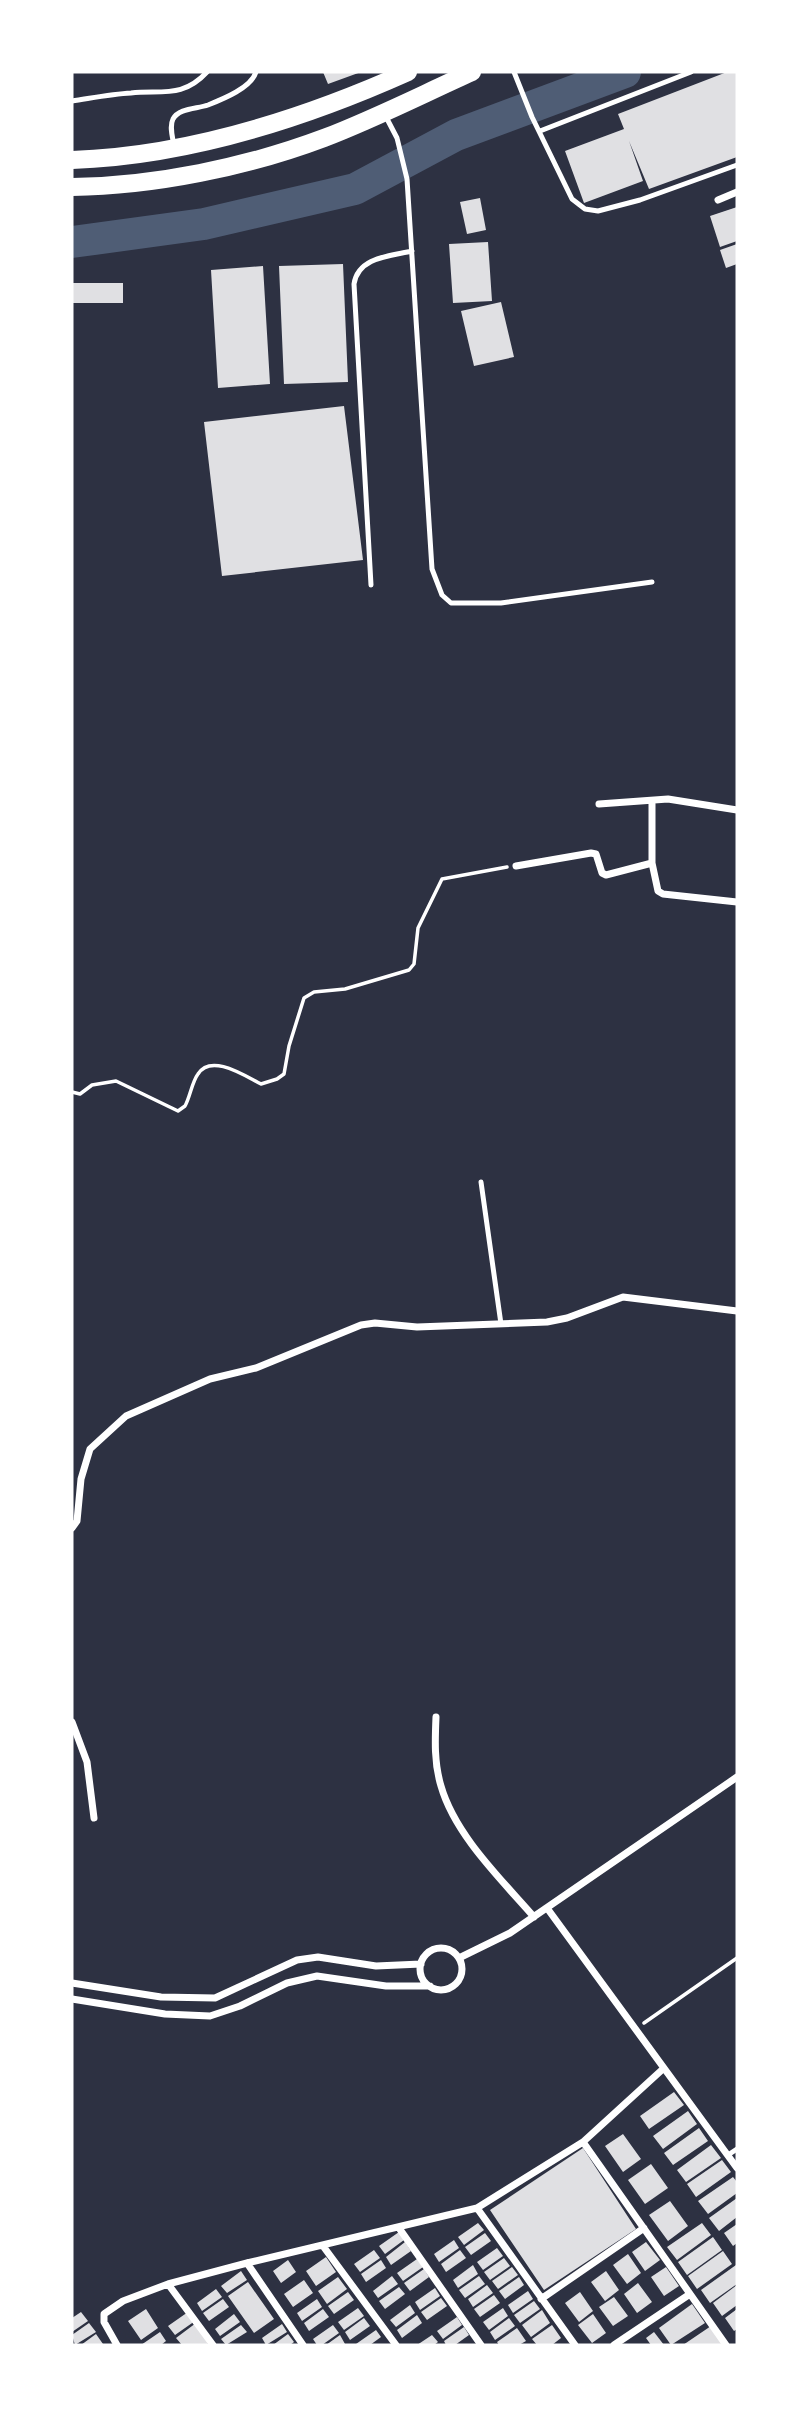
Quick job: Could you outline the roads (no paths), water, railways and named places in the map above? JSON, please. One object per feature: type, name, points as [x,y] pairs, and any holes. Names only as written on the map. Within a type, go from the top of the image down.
[{"type":"highway","points":[[72,160],[174,149],[242,132],[314,110],[408,72]]},
{"type":"highway","points":[[72,187],[97,187],[180,176],[256,160],[324,138],[472,72]]},
{"type":"street","points":[[718,200],[737,192]]},
{"type":"street","points":[[598,804],[678,800],[737,810]]},
{"type":"street","points":[[652,801],[652,863],[656,886],[663,894],[737,902]]},
{"type":"street","points":[[516,866],[591,853],[596,854],[602,873],[606,875],[652,863]]},
{"type":"street","points":[[72,1528],[77,1521],[80,1479],[90,1449],[126,1416],[210,1379],[256,1368],[361,1325],[375,1322],[417,1327],[501,1325],[567,1318],[623,1297],[737,1311]]},
{"type":"street","points":[[436,1717],[435,1754],[440,1784],[450,1810],[483,1859],[534,1917]]},
{"type":"street","points":[[72,1722],[87,1762],[94,1818]]},
{"type":"street","points":[[459,1958],[510,1933],[737,1777]]},
{"type":"street","points":[[547,1908],[737,2168]]},
{"type":"street","points":[[443,1948],[452,1951],[459,1958],[461,1976],[456,1984],[448,1989],[438,1990],[425,1983],[420,1972],[421,1964],[425,1955],[433,1949],[443,1948]]},
{"type":"street","points":[[72,1983],[161,1997],[215,1998],[297,1960],[318,1957],[376,1966],[421,1964]]},
{"type":"street","points":[[72,1999],[165,2014],[210,2016],[240,2006],[300,1978],[317,1976],[386,1986],[429,1986]]},
{"type":"street","points":[[117,2345],[104,2322],[104,2314],[123,2301],[168,2284],[247,2263],[477,2208],[583,2142],[664,2068]]},
{"type":"street","points":[[583,2142],[726,2345]]},
{"type":"street","points":[[477,2208],[575,2345]]},
{"type":"street","points":[[399,2228],[481,2345]]},
{"type":"street","points":[[541,2299],[644,2228]]},
{"type":"street","points":[[323,2246],[396,2345]]},
{"type":"street","points":[[247,2263],[303,2345]]},
{"type":"street","points":[[168,2284],[214,2345]]},
{"type":"street","points":[[614,2345],[690,2294]]},
{"type":"lane","points":[[72,101],[131,93],[175,92],[189,88],[207,72]]},
{"type":"lane","points":[[174,149],[171,126],[174,117],[180,112],[206,106],[233,93],[251,82],[256,72]]},
{"type":"lane","points":[[514,72],[532,117],[572,199],[585,209],[598,211],[640,200],[737,165]]},
{"type":"lane","points":[[540,131],[691,72]]},
{"type":"lane","points":[[384,112],[397,138],[407,179],[432,569],[442,595],[451,603],[501,603],[652,582]]},
{"type":"lane","points":[[371,585],[354,284],[356,274],[366,264],[412,251]]},
{"type":"lane","points":[[481,1182],[501,1325]]},
{"type":"lane","points":[[728,2155],[737,2149]]},
{"type":"waterway","points":[[72,242],[204,224],[355,189],[456,135],[625,72]]}]
